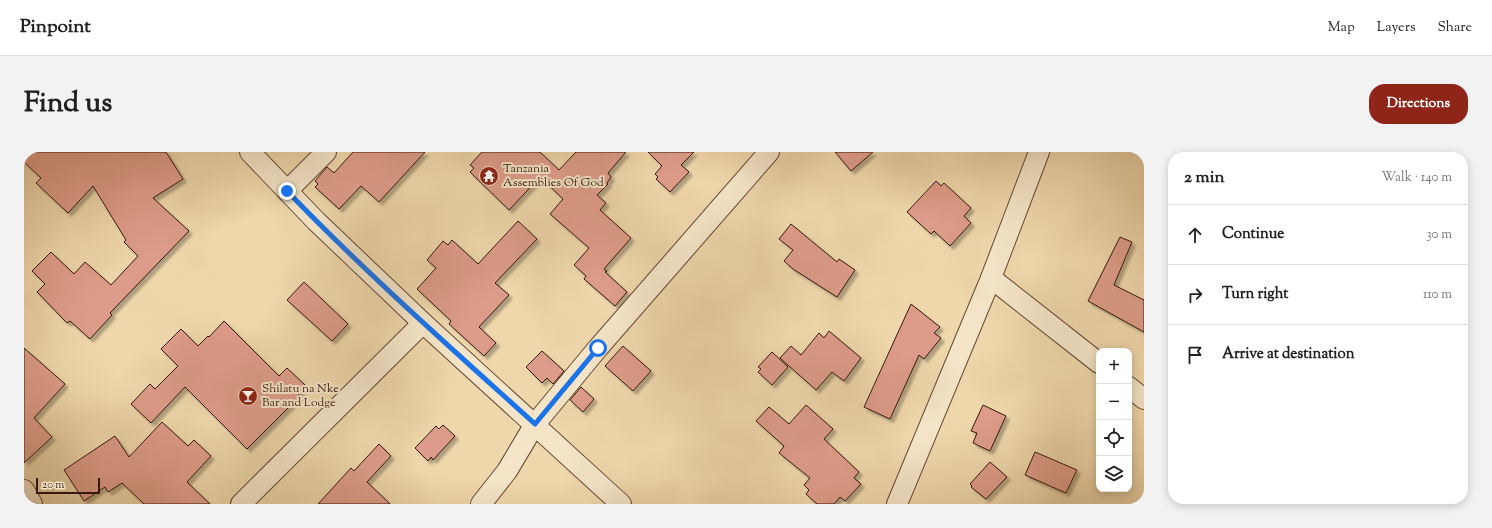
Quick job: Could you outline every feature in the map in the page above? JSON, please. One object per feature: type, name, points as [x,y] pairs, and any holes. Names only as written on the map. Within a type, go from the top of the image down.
[{"type":"street","points":[[250,152],[316,221],[423,323],[621,504]]},
{"type":"street","points":[[287,191],[326,152]]},
{"type":"street","points":[[481,504],[507,471],[535,424],[598,348],[769,152]]},
{"type":"street","points":[[897,504],[991,278],[1039,152]]},
{"type":"street","points":[[991,278],[1096,362]]},
{"type":"street","points":[[241,504],[423,323]]},
{"type":"street","points":[[1132,389],[1144,399]]},
{"type":"street","points":[[24,490],[32,504]]},
{"type":"building","points":[[24,152],[166,152],[183,179],[153,198],[189,231],[110,313],[112,315],[90,339],[70,321],[67,323],[37,292],[45,284],[32,271],[51,252],[74,274],[85,262],[111,285],[138,256],[124,242],[126,240],[93,186],[68,213],[36,183],[41,178],[24,162]]},
{"type":"building","points":[[353,152],[425,152],[379,202],[361,186],[339,209],[315,187],[318,184],[315,181],[327,167],[334,173]]},
{"type":"building","points":[[482,152],[540,152],[559,170],[576,152],[626,152],[608,173],[611,177],[607,183],[608,184],[597,195],[606,203],[600,210],[631,238],[604,269],[607,271],[605,272],[627,292],[615,306],[584,279],[586,276],[574,265],[589,248],[550,214],[563,199],[540,177],[509,210],[470,172],[474,168],[470,165]]},
{"type":"building","points":[[648,152],[694,152],[681,165],[689,172],[670,192],[656,179],[658,177],[655,174],[662,166]]},
{"type":"building","points":[[835,152],[873,152],[851,171]]},
{"type":"building","points":[[936,181],[941,186],[944,183],[971,208],[964,216],[971,223],[950,246],[934,231],[931,234],[907,212]]},
{"type":"building","points":[[518,221],[537,239],[495,283],[509,295],[479,327],[496,343],[484,356],[449,324],[451,321],[417,289],[436,268],[427,260],[443,241],[448,245],[452,240],[478,264]]},
{"type":"building","points":[[791,224],[837,262],[839,259],[855,270],[837,297],[793,269],[784,261],[793,250],[779,239]]},
{"type":"building","points":[[1120,237],[1132,242],[1114,285],[1144,300],[1144,332],[1088,301]]},
{"type":"building","points":[[304,282],[348,324],[332,341],[287,300]]},
{"type":"building","points":[[911,304],[940,327],[934,333],[941,338],[924,359],[919,355],[890,419],[864,407]]},
{"type":"building","points":[[224,321],[279,376],[287,368],[306,386],[298,394],[300,396],[247,449],[185,387],[151,423],[131,404],[150,384],[155,389],[178,366],[161,349],[181,329],[198,346]]},
{"type":"building","points":[[829,331],[861,358],[844,381],[832,372],[816,390],[780,358],[791,346],[801,355],[819,333],[824,338]]},
{"type":"building","points":[[623,346],[651,371],[633,391],[605,366]]},
{"type":"building","points":[[24,348],[65,384],[34,418],[52,437],[24,463]]},
{"type":"building","points":[[542,351],[564,371],[553,384],[547,378],[542,383],[526,367]]},
{"type":"building","points":[[772,352],[788,367],[772,385],[758,372],[761,369],[758,367]]},
{"type":"building","points":[[581,387],[594,399],[583,412],[570,400]]},
{"type":"building","points":[[806,405],[833,429],[824,439],[859,472],[854,478],[861,484],[845,501],[840,497],[834,504],[817,504],[806,494],[809,490],[804,485],[810,478],[779,453],[784,446],[756,421],[769,407],[789,424]]},
{"type":"building","points":[[983,405],[1006,416],[990,451],[973,443],[977,433],[971,431]]},
{"type":"building","points":[[162,422],[188,446],[194,440],[211,456],[187,482],[210,504],[144,504],[122,483],[108,492],[105,487],[84,501],[64,470],[115,436],[129,457]]},
{"type":"building","points":[[443,425],[455,436],[433,460],[431,457],[428,461],[415,448],[436,426],[439,429]]},
{"type":"building","points":[[379,444],[391,456],[367,482],[390,504],[318,504],[351,468],[354,471]]},
{"type":"building","points":[[1035,452],[1077,470],[1066,493],[1025,475]]},
{"type":"building","points":[[990,462],[1007,477],[986,499],[971,487],[972,486],[970,484]]},
{"type":"place","name":"Tanzania Assemblies Of God","points":[[489,176]]},
{"type":"place","name":"Shilatu na Nke Bar and Lodge","points":[[248,396]]},
{"type":"route","points":[[287,191],[316,221],[423,323],[535,424],[598,348]]}]
